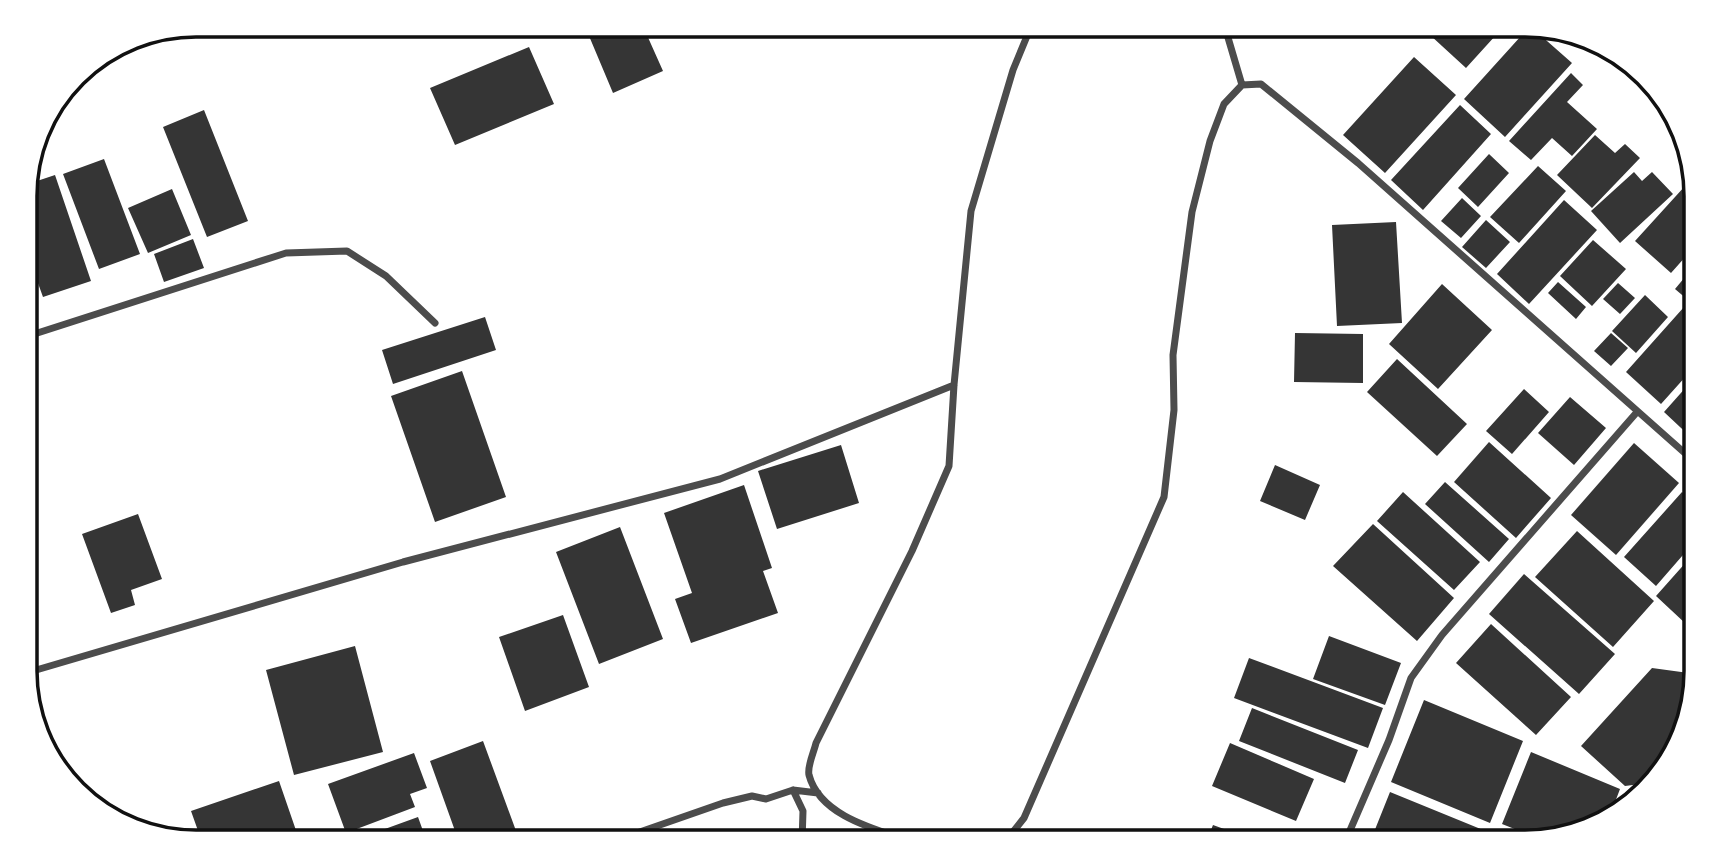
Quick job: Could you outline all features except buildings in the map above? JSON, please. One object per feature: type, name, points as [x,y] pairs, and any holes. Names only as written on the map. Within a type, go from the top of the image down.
[{"type":"street","points":[[878,830],[844,818],[818,793],[808,773],[816,743],[912,551],[949,466],[971,211],[1013,70],[1027,37]]},
{"type":"street","points":[[1228,37],[1242,85]]},
{"type":"street","points":[[1014,830],[1024,818],[1164,497],[1174,410],[1173,355],[1192,212],[1210,141],[1224,104],[1242,85],[1261,84],[1358,163],[1684,453]]},
{"type":"street","points":[[37,333],[286,253],[347,251],[386,276],[435,323]]},
{"type":"street","points":[[37,670],[403,562],[720,479],[954,385]]},
{"type":"street","points":[[1350,830],[1389,740],[1411,678],[1442,635],[1637,412]]},
{"type":"street","points":[[645,830],[723,803],[752,796],[766,799],[793,790],[818,793]]},
{"type":"street","points":[[793,790],[803,811],[802,830]]}]
